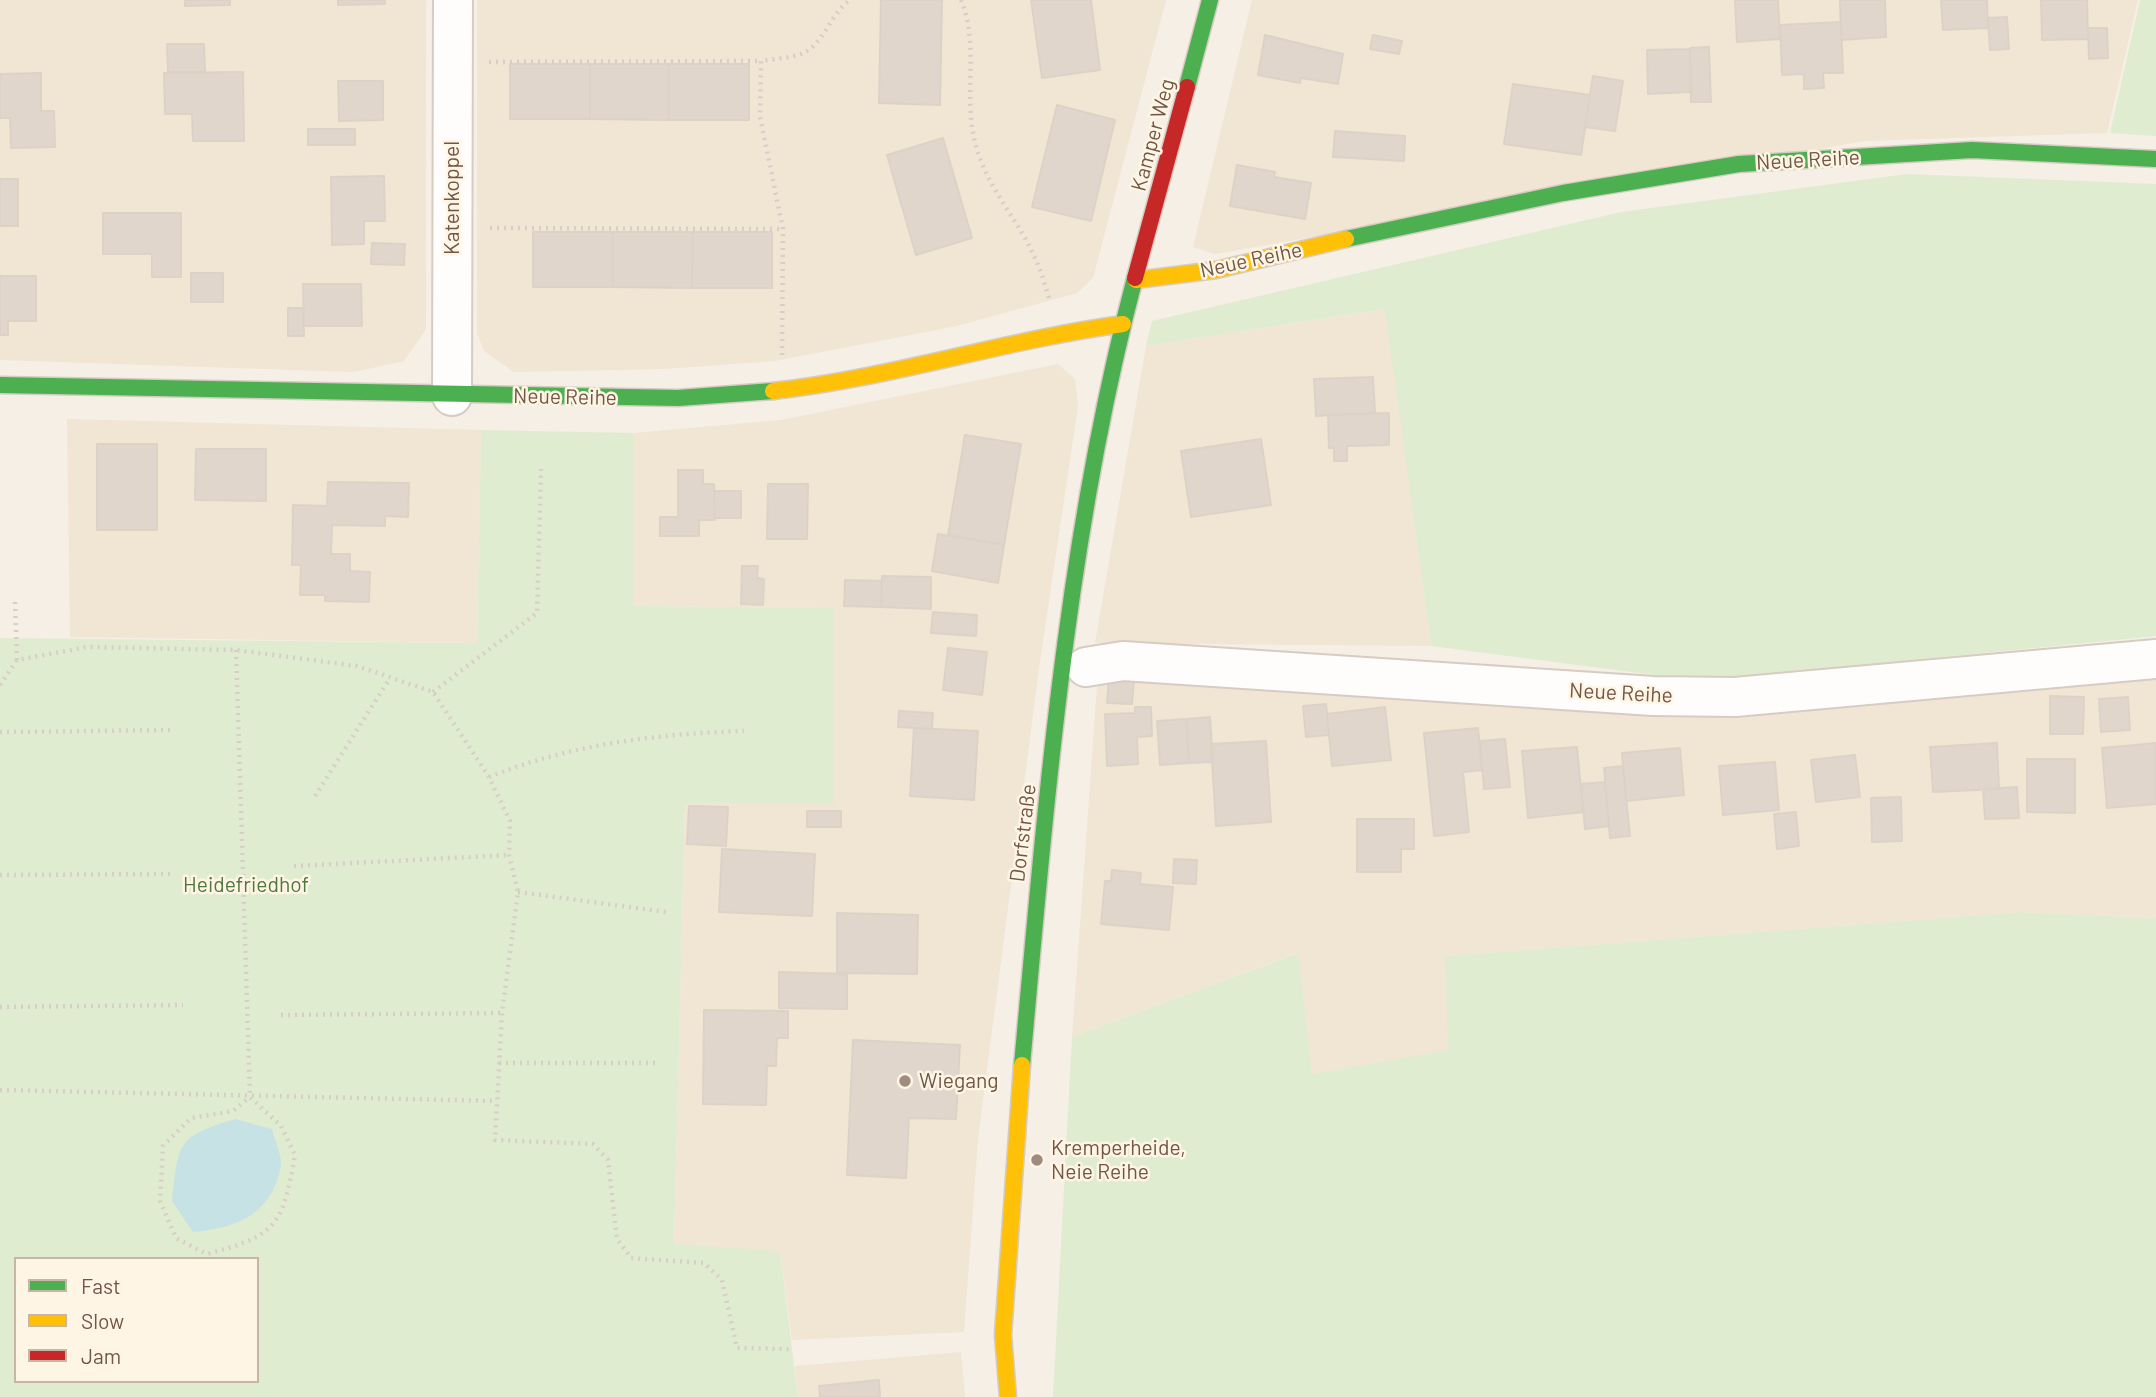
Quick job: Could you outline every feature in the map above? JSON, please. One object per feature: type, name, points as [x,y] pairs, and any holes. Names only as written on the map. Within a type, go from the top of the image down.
[{"type":"street","name":"Katenkoppel","points":[[452,396],[453,0]]},
{"type":"street","name":"Kamper Weg","points":[[1136,280],[1210,0]]},
{"type":"street","name":"Neue Reihe","points":[[1136,280],[1216,270],[1392,228],[1563,193],[1739,164],[1972,150],[2156,159]]},
{"type":"street","name":"Dorfstraße","points":[[1008,1397],[1003,1335],[1014,1156],[1038,877],[1074,574],[1097,444],[1123,324],[1136,280]]},
{"type":"street","name":"Neue Reihe","points":[[0,385],[452,396],[678,398],[781,391],[826,384],[1059,331],[1123,324]]},
{"type":"street","name":"Neue Reihe","points":[[1086,667],[1123,661],[1653,696],[1735,698],[2156,659]]},
{"type":"path","points":[[453,62],[761,61],[802,53],[818,42],[839,8],[850,0]]},
{"type":"path","points":[[961,0],[969,17],[973,137],[982,168],[1041,270],[1059,331]]},
{"type":"path","points":[[761,61],[760,117],[783,229],[781,391]]},
{"type":"path","points":[[452,228],[783,229]]},
{"type":"path","points":[[433,692],[537,614],[541,469]]},
{"type":"path","points":[[0,685],[17,660],[15,602]]},
{"type":"path","points":[[17,660],[87,647],[236,650],[357,666],[433,692],[489,778],[510,821],[509,855],[518,892],[502,1013],[495,1140],[593,1144],[608,1160],[617,1239],[631,1258],[704,1263],[723,1280],[737,1348],[791,1349]]},
{"type":"path","points":[[236,650],[250,1097],[281,1126],[296,1155],[279,1220],[251,1242],[206,1254],[176,1238],[160,1201],[163,1146],[191,1118],[233,1111],[250,1097]]},
{"type":"path","points":[[315,796],[390,678]]},
{"type":"path","points":[[0,732],[170,730]]},
{"type":"path","points":[[489,778],[527,762],[597,744],[671,734],[744,731]]},
{"type":"path","points":[[295,866],[509,855]]},
{"type":"path","points":[[0,875],[174,874]]},
{"type":"path","points":[[518,892],[666,912]]},
{"type":"path","points":[[0,1007],[183,1005]]},
{"type":"path","points":[[281,1015],[502,1013]]},
{"type":"path","points":[[499,1063],[655,1063]]},
{"type":"path","points":[[0,1090],[498,1101]]},
{"type":"shaded area","points":[[0,0],[426,0],[426,329],[404,361],[354,372],[0,360]]},
{"type":"shaded area","points":[[477,0],[1166,0],[1093,278],[1077,293],[957,326],[775,361],[664,369],[514,372],[484,351],[477,333]]},
{"type":"shaded area","points":[[1252,0],[2138,0],[2107,133],[1865,141],[1215,254],[1193,247]]},
{"type":"shaded area","points":[[1386,309],[1431,646],[1095,643],[1146,346]]},
{"type":"shaded area","points":[[1058,364],[1075,379],[1078,406],[1039,668],[978,1139],[964,1332],[792,1340],[780,1251],[674,1245],[685,803],[833,608],[633,606],[633,433],[781,420]]},
{"type":"shaded area","points":[[67,419],[481,430],[477,643],[70,637]]},
{"type":"shaded area","points":[[1098,672],[1676,715],[2156,674],[2156,918],[2020,912],[1446,956],[1449,1051],[1312,1074],[1297,953],[1072,1037]]},
{"type":"shaded area","points":[[961,1352],[965,1397],[798,1397],[795,1366]]},
{"type":"green space","points":[[2140,0],[2156,0],[2156,136],[2110,133]]},
{"type":"green space","points":[[1907,174],[2156,184],[2156,636],[1701,681],[1431,646],[1385,309],[1146,346],[1152,321],[1621,212]]},
{"type":"green space","name":"Heidefriedhof","points":[[481,430],[633,433],[633,606],[833,608],[834,803],[685,803],[674,1244],[780,1251],[798,1397],[0,1397],[0,638],[477,643]]},
{"type":"green space","points":[[2020,912],[2156,918],[2156,1397],[1053,1397],[1072,1037],[1298,953],[1312,1074],[1448,1050],[1445,956]]},
{"type":"water","points":[[235,1119],[272,1129],[281,1162],[276,1183],[269,1196],[250,1216],[224,1227],[193,1232],[172,1201],[179,1154],[191,1137]]},
{"type":"building","points":[[185,0],[230,0],[230,5],[185,6]]},
{"type":"building","points":[[338,0],[385,0],[385,4],[338,5]]},
{"type":"building","points":[[881,0],[942,0],[940,105],[879,103]]},
{"type":"building","points":[[1031,0],[1091,0],[1100,70],[1042,78]]},
{"type":"building","points":[[1735,0],[1778,0],[1780,39],[1737,42]]},
{"type":"building","points":[[1840,0],[1885,0],[1886,37],[1841,40]]},
{"type":"building","points":[[1941,0],[1987,0],[1988,28],[1943,30]]},
{"type":"building","points":[[2041,0],[2087,0],[2088,39],[2042,40]]},
{"type":"building","points":[[2007,17],[2009,49],[1990,50],[1988,18]]},
{"type":"building","points":[[1841,22],[1843,73],[1823,73],[1824,88],[1804,89],[1804,74],[1782,75],[1780,25]]},
{"type":"building","points":[[2088,28],[2107,28],[2108,58],[2089,59]]},
{"type":"building","points":[[1265,35],[1343,54],[1338,84],[1301,78],[1300,83],[1258,75]]},
{"type":"building","points":[[1373,35],[1402,41],[1399,54],[1370,49]]},
{"type":"building","points":[[167,44],[204,44],[205,72],[168,72]]},
{"type":"building","points":[[1709,47],[1711,102],[1691,102],[1690,48]]},
{"type":"building","points":[[1690,49],[1691,92],[1648,94],[1647,50]]},
{"type":"building","points":[[510,64],[590,64],[590,119],[510,119]]},
{"type":"building","points":[[590,64],[669,64],[669,120],[590,119]]},
{"type":"building","points":[[669,64],[749,64],[749,120],[669,120]]},
{"type":"building","points":[[243,72],[244,141],[193,141],[192,114],[165,114],[164,73]]},
{"type":"building","points":[[41,73],[41,111],[54,111],[55,147],[11,148],[10,118],[0,118],[0,74]]},
{"type":"building","points":[[1593,76],[1623,81],[1615,131],[1585,127]]},
{"type":"building","points":[[338,81],[383,81],[383,120],[339,121]]},
{"type":"building","points":[[1513,84],[1590,95],[1581,155],[1504,144]]},
{"type":"building","points":[[1057,105],[1115,120],[1091,221],[1032,207]]},
{"type":"building","points":[[308,129],[355,129],[355,145],[308,145]]},
{"type":"building","points":[[1335,131],[1405,136],[1404,161],[1333,157]]},
{"type":"building","points":[[943,138],[972,238],[916,255],[887,155]]},
{"type":"building","points":[[1237,165],[1275,172],[1274,177],[1311,183],[1305,219],[1230,206]]},
{"type":"building","points":[[384,176],[385,221],[364,221],[364,244],[332,245],[331,177]]},
{"type":"building","points":[[0,179],[18,179],[18,226],[0,226]]},
{"type":"building","points":[[103,213],[181,213],[181,277],[152,277],[152,254],[103,254]]},
{"type":"building","points":[[533,232],[613,232],[613,287],[533,287]]},
{"type":"building","points":[[613,232],[693,232],[692,288],[613,287]]},
{"type":"building","points":[[693,232],[772,232],[772,288],[692,288]]},
{"type":"building","points":[[372,243],[405,244],[404,265],[371,264]]},
{"type":"building","points":[[191,273],[223,273],[223,302],[191,302]]},
{"type":"building","points":[[0,276],[36,276],[36,321],[8,321],[8,335],[0,335]]},
{"type":"building","points":[[303,284],[361,284],[362,326],[304,326]]},
{"type":"building","points":[[288,308],[303,308],[304,336],[288,336]]},
{"type":"building","points":[[1373,377],[1375,413],[1316,416],[1314,379]]},
{"type":"building","points":[[1389,413],[1389,445],[1347,446],[1347,461],[1334,461],[1334,448],[1329,448],[1328,415]]},
{"type":"building","points":[[965,435],[1021,444],[1004,545],[948,535]]},
{"type":"building","points":[[1261,439],[1271,505],[1191,517],[1181,451]]},
{"type":"building","points":[[97,444],[157,444],[157,530],[97,530]]},
{"type":"building","points":[[196,449],[266,449],[266,501],[195,500]]},
{"type":"building","points":[[678,470],[703,470],[703,484],[714,484],[715,520],[699,520],[699,536],[660,536],[660,517],[678,517]]},
{"type":"building","points":[[328,482],[409,483],[408,517],[385,516],[385,526],[332,525],[331,554],[350,554],[350,571],[370,572],[369,602],[325,601],[325,595],[300,595],[301,565],[292,565],[293,505],[327,506]]},
{"type":"building","points":[[768,484],[808,484],[807,539],[767,539]]},
{"type":"building","points":[[714,491],[741,491],[741,518],[715,518]]},
{"type":"building","points":[[938,534],[1004,545],[998,583],[932,571]]},
{"type":"building","points":[[742,566],[758,566],[757,578],[764,579],[763,605],[741,604]]},
{"type":"building","points":[[882,576],[931,577],[931,609],[881,607]]},
{"type":"building","points":[[845,580],[882,581],[881,607],[844,606]]},
{"type":"building","points":[[933,612],[977,615],[976,636],[931,633]]},
{"type":"building","points":[[948,648],[987,652],[982,695],[943,690]]},
{"type":"building","points":[[1109,678],[1134,679],[1132,704],[1107,703]]},
{"type":"building","points":[[2050,696],[2084,697],[2083,734],[2050,734]]},
{"type":"building","points":[[2128,697],[2130,730],[2101,732],[2099,699]]},
{"type":"building","points":[[1326,704],[1329,735],[1306,737],[1303,706]]},
{"type":"building","points":[[1135,707],[1151,707],[1152,736],[1137,737],[1138,764],[1107,766],[1105,714],[1135,713]]},
{"type":"building","points":[[1385,707],[1391,760],[1332,766],[1327,714]]},
{"type":"building","points":[[899,711],[933,713],[932,729],[898,727]]},
{"type":"building","points":[[1210,717],[1213,762],[1189,763],[1186,719]]},
{"type":"building","points":[[1186,719],[1189,763],[1160,765],[1157,721]]},
{"type":"building","points":[[914,728],[978,731],[974,800],[910,796]]},
{"type":"building","points":[[1478,728],[1482,770],[1463,772],[1469,832],[1434,836],[1424,733]]},
{"type":"building","points":[[1505,739],[1510,787],[1484,789],[1480,741]]},
{"type":"building","points":[[1266,741],[1271,822],[1216,826],[1211,744]]},
{"type":"building","points":[[1997,743],[1999,789],[1933,792],[1930,747]]},
{"type":"building","points":[[2156,743],[2156,804],[2107,808],[2102,748]]},
{"type":"building","points":[[1577,747],[1583,812],[1528,818],[1522,751]]},
{"type":"building","points":[[1680,748],[1684,795],[1626,801],[1622,753]]},
{"type":"building","points":[[1855,755],[1860,797],[1816,802],[1811,760]]},
{"type":"building","points":[[2027,759],[2075,759],[2075,813],[2027,812]]},
{"type":"building","points":[[1775,762],[1779,810],[1723,815],[1719,766]]},
{"type":"building","points":[[1623,766],[1630,836],[1610,838],[1604,768]]},
{"type":"building","points":[[1605,782],[1609,826],[1585,829],[1581,784]]},
{"type":"building","points":[[2017,787],[2019,818],[1985,819],[1983,789]]},
{"type":"building","points":[[1901,797],[1902,841],[1872,842],[1871,798]]},
{"type":"building","points":[[689,806],[728,807],[726,846],[687,844]]},
{"type":"building","points":[[807,811],[841,811],[841,827],[807,827]]},
{"type":"building","points":[[1796,812],[1799,846],[1777,849],[1774,814]]},
{"type":"building","points":[[1357,819],[1414,819],[1414,849],[1401,849],[1401,872],[1357,872]]},
{"type":"building","points":[[722,849],[815,854],[812,916],[719,912]]},
{"type":"building","points":[[1174,859],[1197,860],[1196,884],[1173,883]]},
{"type":"building","points":[[1112,870],[1141,873],[1140,884],[1173,887],[1169,930],[1101,924],[1105,881],[1111,881]]},
{"type":"building","points":[[837,913],[918,915],[917,974],[837,973]]},
{"type":"building","points":[[779,972],[847,974],[847,1009],[779,1008]]},
{"type":"building","points":[[704,1010],[788,1011],[788,1038],[777,1038],[776,1066],[767,1066],[766,1105],[703,1104]]},
{"type":"building","name":"Wiegang","points":[[853,1040],[960,1045],[956,1119],[909,1118],[906,1178],[847,1175]]},
{"type":"building","points":[[879,1380],[880,1397],[820,1397],[819,1386]]},
{"type":"traffic: fast","points":[[1187,87],[1210,0]]},
{"type":"traffic: fast","points":[[1346,239],[1563,193],[1739,164],[1972,150],[2156,159]]},
{"type":"traffic: fast","points":[[1022,1065],[1050,768],[1076,570],[1092,472],[1135,278]]},
{"type":"traffic: fast","points":[[0,385],[678,398],[773,391]]},
{"type":"traffic: slow","points":[[1136,280],[1216,270],[1346,239]]},
{"type":"traffic: slow","points":[[773,391],[861,377],[1035,339],[1123,324]]},
{"type":"traffic: slow","points":[[1008,1397],[1003,1335],[1022,1065]]},
{"type":"traffic: jam","points":[[1135,278],[1187,87]]},
{"type":"place","name":"Wiegang","points":[[905,1081]]},
{"type":"place","name":"Kremperheide, Neie Reihe","points":[[1037,1160]]}]
